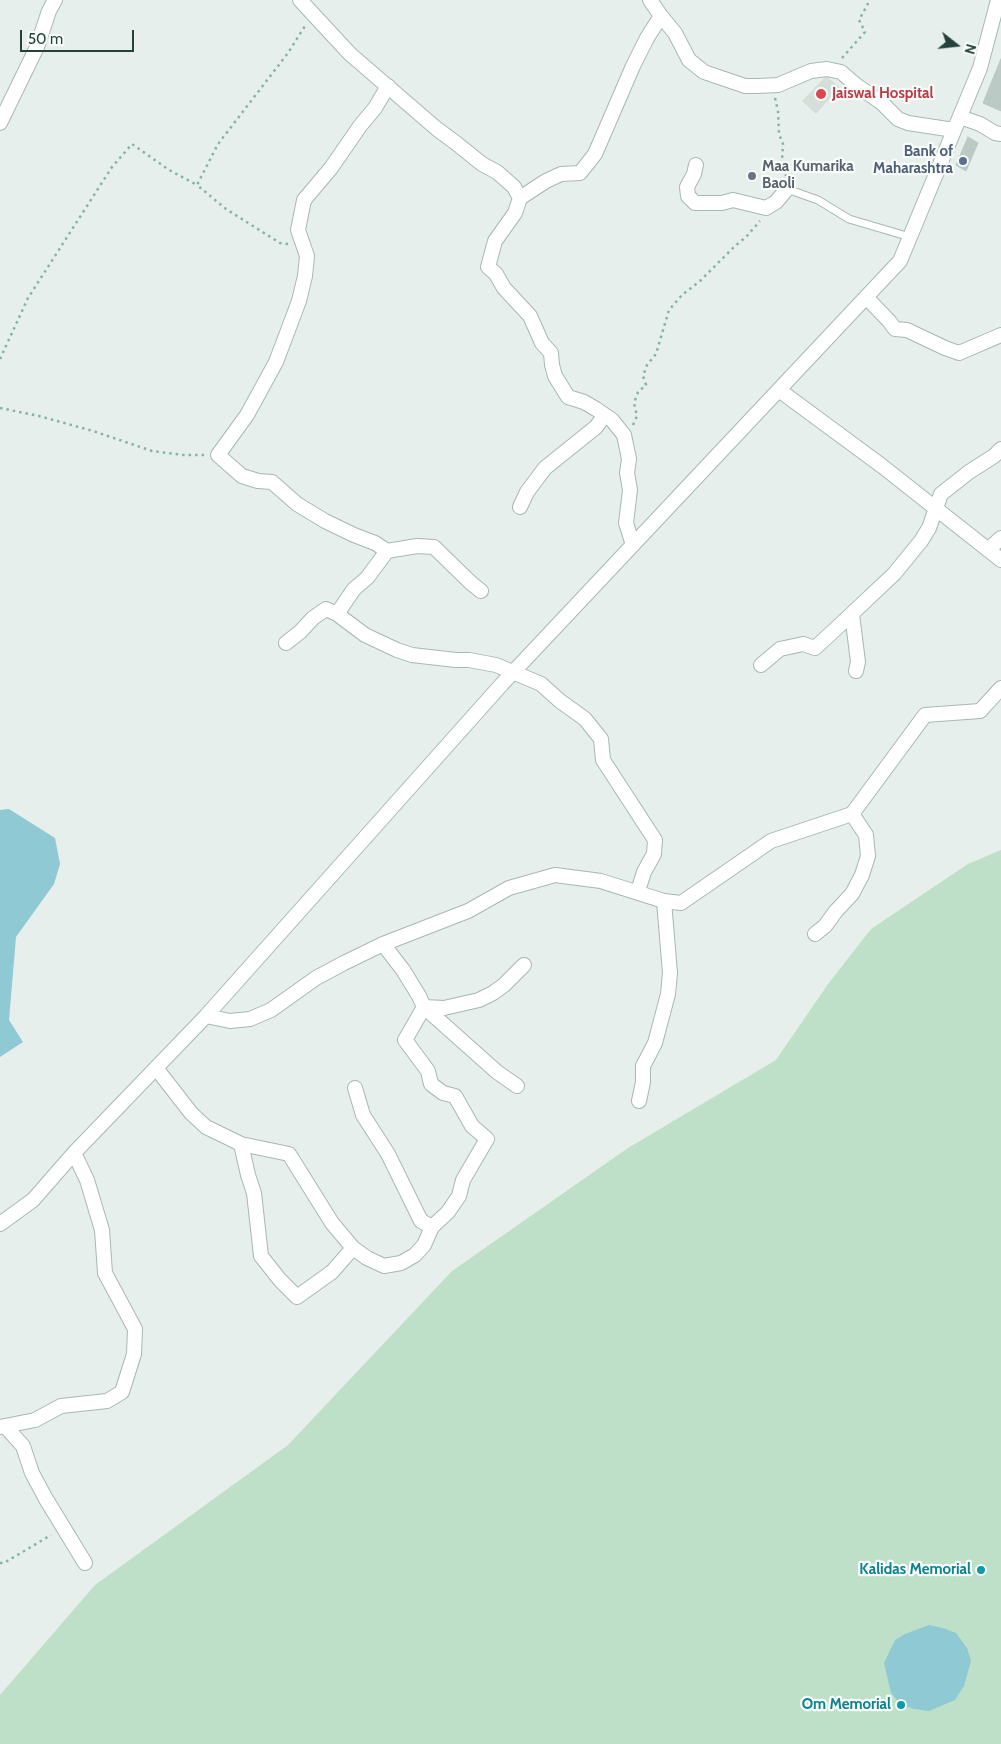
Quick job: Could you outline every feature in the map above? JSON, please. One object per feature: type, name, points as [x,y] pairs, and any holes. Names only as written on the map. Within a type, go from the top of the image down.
[{"type":"street","points":[[0,123],[36,47],[55,0]]},
{"type":"street","points":[[300,0],[350,54],[437,129],[482,164],[503,177],[514,187],[520,198]]},
{"type":"street","points":[[313,14],[319,0]]},
{"type":"street","points":[[650,0],[675,33],[689,60],[704,72],[744,86],[778,85],[811,71],[827,69],[841,72],[860,89],[882,103],[898,119],[908,123],[954,130]]},
{"type":"street","points":[[0,1224],[33,1200],[74,1153],[206,1016],[513,672],[900,261],[980,68],[998,0]]},
{"type":"street","points":[[633,545],[626,523],[630,490],[627,473],[629,459],[624,435],[612,420],[596,409],[584,402],[568,398],[555,376],[551,353],[542,343],[530,316],[504,288],[496,274],[488,267],[495,241],[515,213],[520,198],[546,181],[561,174],[580,173],[596,154],[632,66],[661,16]]},
{"type":"street","points":[[388,86],[375,108],[331,168],[304,200],[298,230],[307,256],[305,276],[299,301],[280,354],[247,415],[218,455],[242,476],[258,481],[272,482],[297,504],[325,521],[375,543],[387,551],[418,546],[434,547],[481,591]]},
{"type":"street","points":[[960,116],[1001,134]]},
{"type":"street","points":[[696,165],[694,174],[687,187],[688,196],[695,203],[722,203],[734,200],[766,208],[776,202],[787,190]]},
{"type":"street","points":[[866,297],[895,330],[908,330],[959,353],[1001,335]]},
{"type":"street","points":[[779,390],[882,466],[1001,560]]},
{"type":"street","points":[[520,507],[527,492],[545,468],[596,426],[604,416]]},
{"type":"street","points":[[761,665],[780,649],[803,644],[814,648],[852,614],[894,574],[911,554],[929,528],[941,494],[1001,449]]},
{"type":"street","points":[[988,550],[1001,538]]},
{"type":"street","points":[[337,614],[354,589],[367,578],[387,551]]},
{"type":"street","points":[[286,643],[313,618],[326,609],[337,614],[364,635],[397,650],[412,655],[469,660],[496,666],[541,684],[560,701],[586,719],[601,739],[603,760],[655,840],[654,854],[644,872],[638,891]]},
{"type":"street","points":[[852,614],[858,662],[856,671]]},
{"type":"street","points":[[206,1016],[230,1021],[250,1019],[271,1010],[316,978],[383,944],[468,911],[509,888],[555,875],[601,881],[664,900],[682,903],[771,841],[852,814],[925,715],[980,711],[1001,688]]},
{"type":"street","points":[[815,934],[825,926],[852,894],[862,875],[868,856],[866,835],[852,814]]},
{"type":"street","points":[[639,1101],[643,1082],[643,1066],[655,1043],[668,994],[670,973],[664,900]]},
{"type":"street","points":[[383,944],[403,970],[424,1007],[497,1072],[517,1086]]},
{"type":"street","points":[[424,1007],[444,1008],[479,1000],[493,994],[524,966]]},
{"type":"street","points":[[156,1068],[191,1113],[206,1127],[241,1144],[289,1154],[332,1223],[353,1248],[367,1258],[384,1266],[401,1263],[415,1255],[424,1245],[432,1227],[448,1212],[459,1196],[463,1180],[487,1139],[472,1126],[454,1096],[443,1093],[431,1084],[428,1071],[405,1040],[424,1007]]},
{"type":"street","points":[[356,1088],[362,1115],[388,1154],[421,1221],[432,1227]]},
{"type":"street","points":[[241,1144],[254,1193],[261,1256],[297,1298],[332,1272],[353,1248]]},
{"type":"street","points":[[2,1426],[34,1420],[61,1406],[108,1401],[122,1392],[134,1354],[135,1329],[105,1273],[102,1230],[87,1180],[74,1153]]},
{"type":"street","points":[[2,1426],[23,1446],[32,1473],[85,1563]]},
{"type":"lane","points":[[787,190],[818,200],[849,219],[910,237]]},
{"type":"path","points":[[841,72],[840,61],[865,32],[859,20],[870,0]]},
{"type":"path","points":[[197,185],[218,144],[288,53],[313,14]]},
{"type":"path","points":[[778,85],[775,97],[779,134],[783,144],[782,160],[787,190]]},
{"type":"path","points":[[0,359],[28,298],[112,167],[132,144],[169,170],[197,185],[226,209],[280,243],[304,247]]},
{"type":"path","points":[[624,435],[637,416],[634,403],[638,392],[646,385],[643,376],[647,365],[656,354],[669,310],[682,295],[700,281],[755,228],[766,208]]},
{"type":"path","points":[[0,408],[84,429],[152,451],[218,455]]},
{"type":"path","points":[[0,1563],[4,1563],[63,1528]]},
{"type":"shaded area","name":"Jaiswal Hospital","points":[[826,76],[840,87],[816,114],[802,101]]},
{"type":"green space","points":[[1001,850],[1001,1744],[0,1744],[0,1695],[95,1585],[288,1445],[452,1271],[628,1148],[776,1060],[828,984],[871,929],[968,864]]},
{"type":"water","points":[[9,809],[55,838],[60,864],[54,884],[16,937],[9,1020],[23,1042],[0,1057],[0,810]]},
{"type":"water","points":[[929,1625],[956,1633],[967,1648],[971,1661],[964,1686],[955,1700],[929,1711],[914,1709],[900,1704],[891,1693],[884,1663],[895,1640]]},
{"type":"building","points":[[1001,59],[1001,111],[983,103]]},
{"type":"building","points":[[968,137],[978,143],[966,171],[956,165]]},
{"type":"place","name":"Jaiswal Hospital","points":[[821,94]]},
{"type":"place","name":"Bank of Maharashtra","points":[[963,161]]},
{"type":"place","name":"Maa Kumarika Baoli","points":[[752,176]]},
{"type":"place","name":"Kalidas Memorial","points":[[981,1570]]},
{"type":"place","name":"Om Memorial","points":[[901,1705]]}]
